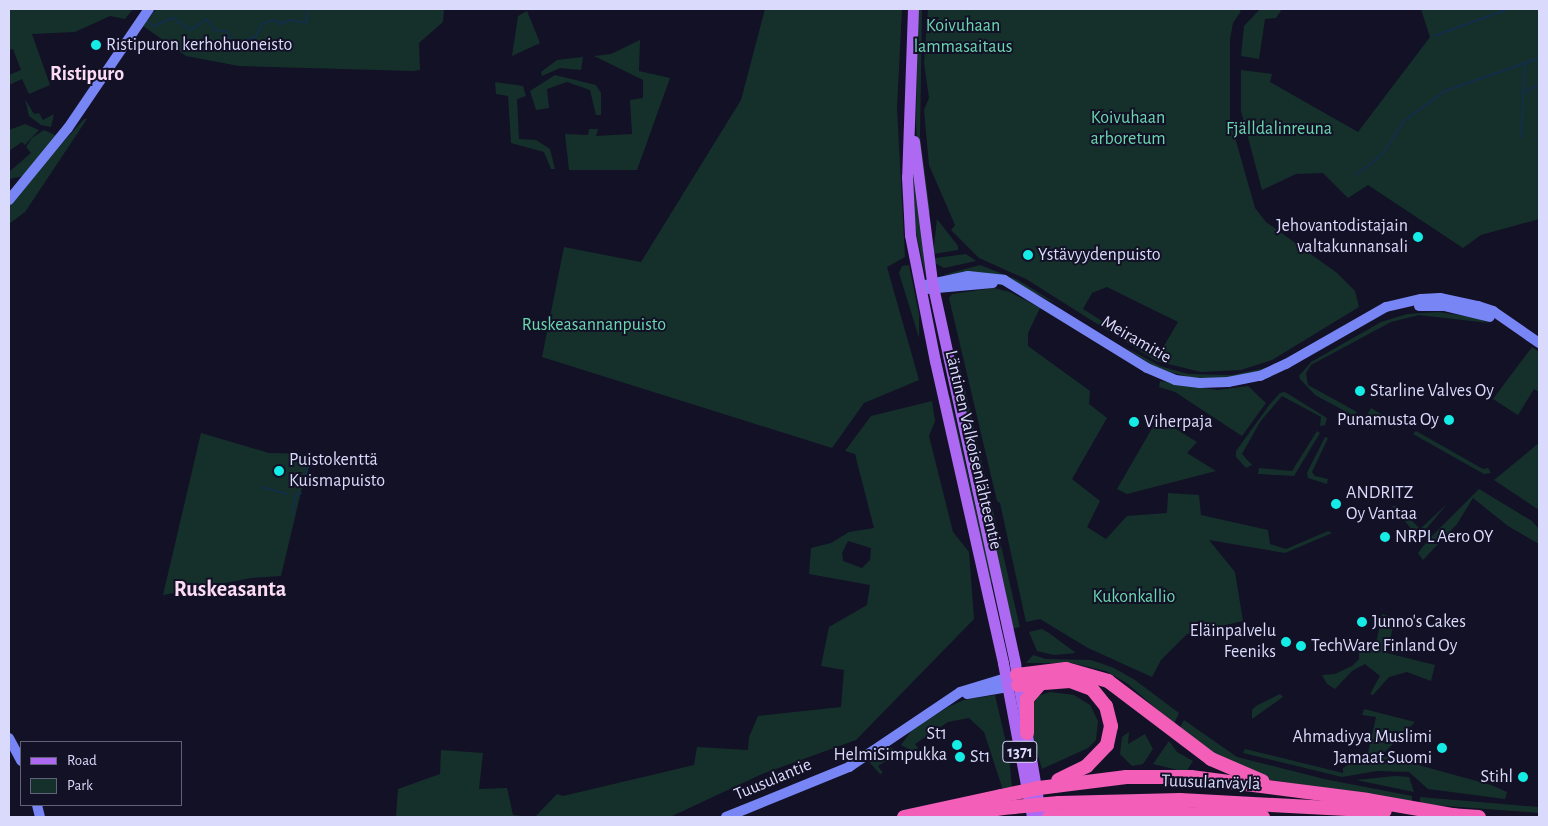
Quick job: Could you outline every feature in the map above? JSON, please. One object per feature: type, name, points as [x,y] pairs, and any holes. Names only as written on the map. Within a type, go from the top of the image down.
[{"type":"highway","points":[[1012,681],[1066,669],[1108,681],[1211,759],[1232,770],[1289,790]]},
{"type":"highway","points":[[1012,681],[1070,681],[1092,689],[1106,706],[1111,726],[1107,745],[1095,760],[1055,784]]},
{"type":"highway","points":[[1027,733],[1027,699],[1033,689],[1043,682]]},
{"type":"highway","points":[[904,817],[1002,802],[1055,784],[1126,777],[1161,776],[1289,790],[1458,816]]},
{"type":"highway","name":"Tuusulanväylä","points":[[1056,812],[1180,800],[1479,817]]},
{"type":"highway","name":"Tuusulanväylä","points":[[942,817],[1002,802],[1056,812],[1181,812],[1263,817]]},
{"type":"highway","points":[[1148,817],[1181,812]]},
{"type":"main road","name":"Läntinen Valkoisenlähteentie","points":[[913,9],[908,219],[919,288],[1012,681],[1027,733],[1041,817]]},
{"type":"main road","points":[[9,200],[68,128],[145,15]]},
{"type":"main road","name":"Läntinen Valkoisenlähteentie","points":[[910,87],[916,176],[932,286],[1012,681],[1032,817]]},
{"type":"main road","name":"Meiramitie","points":[[919,288],[980,276],[1004,280],[1147,368],[1175,380],[1200,383],[1242,381],[1274,370],[1386,307],[1406,301],[1440,298],[1478,306],[1539,343]]},
{"type":"main road","name":"Tuusulantie","points":[[726,817],[833,772],[891,740],[945,701],[1012,681]]},
{"type":"main road","points":[[9,738],[20,759]]},
{"type":"green space","points":[[9,9],[133,9],[125,19],[110,16],[75,32],[32,34],[50,85],[29,94],[22,79],[9,85],[9,75],[21,70],[13,49],[9,50]]},
{"type":"green space","points":[[156,9],[444,9],[443,22],[419,43],[420,70],[413,71],[239,66],[186,56],[143,26]]},
{"type":"green space","name":"Ruskeasannanpuisto","points":[[765,9],[902,9],[897,108],[905,257],[887,267],[919,380],[864,403],[832,448],[542,357],[564,247],[641,262],[741,100]]},
{"type":"green space","points":[[918,9],[922,9],[920,136],[930,212],[928,218],[921,189],[916,124]]},
{"type":"green space","points":[[928,9],[1238,9],[1241,11],[1233,23],[1230,39],[1230,120],[1255,208],[1266,222],[1337,273],[1355,291],[1359,307],[1272,360],[1241,370],[1201,372],[1156,361],[1026,279],[979,258],[951,230],[955,225],[929,165],[924,110],[929,98],[924,63]],"holes":[[[1107,287],[1178,322],[1158,356],[1083,309],[1092,293]]]},
{"type":"green space","points":[[1260,9],[1282,9],[1276,18],[1265,19],[1259,59],[1241,56],[1244,26]]},
{"type":"green space","name":"Fjälldalinreuna","points":[[1421,9],[1539,9],[1539,219],[1481,235],[1463,248],[1368,185],[1348,198],[1323,173],[1296,174],[1262,190],[1241,111],[1241,70],[1272,74],[1270,82],[1358,132],[1430,37]]},
{"type":"green space","points":[[527,11],[540,43],[512,56],[518,16]]},
{"type":"green space","points":[[640,40],[639,71],[670,78],[637,170],[569,170],[565,134],[588,135],[589,129],[598,129],[596,136],[632,134],[630,100],[643,98],[643,80],[594,56],[611,54]]},
{"type":"green space","points":[[583,57],[581,70],[560,68],[542,76],[541,72],[557,60]]},
{"type":"green space","points":[[555,75],[596,85],[601,93],[601,115],[596,115],[590,90],[567,82],[547,89],[549,108],[536,110],[530,91]]},
{"type":"green space","points":[[495,82],[523,86],[526,96],[517,99],[519,139],[536,140],[550,149],[555,169],[551,169],[544,152],[511,143],[508,96],[496,94]]},
{"type":"green space","points":[[25,99],[34,114],[39,113],[43,120],[54,114],[51,127],[41,125],[29,116]]},
{"type":"green space","points":[[84,119],[87,119],[25,212],[9,224],[9,203]]},
{"type":"green space","points":[[25,124],[39,130],[25,145],[22,142],[9,151],[9,130]]},
{"type":"green space","points":[[44,130],[57,136],[24,176],[9,179],[9,172],[31,153],[26,147],[32,138]]},
{"type":"green space","points":[[911,134],[926,278],[913,219]]},
{"type":"green space","points":[[937,219],[958,246],[958,250],[933,254]]},
{"type":"green space","points":[[966,254],[976,261],[944,268],[935,263],[935,258]]},
{"type":"green space","points":[[909,265],[919,314],[919,338],[899,273],[902,266]]},
{"type":"green space","points":[[980,265],[1018,280],[1057,304],[998,275],[973,272],[943,275]]},
{"type":"green space","name":"Kukonkallio","points":[[994,288],[1010,292],[1040,308],[1028,333],[1028,346],[1090,391],[1089,404],[1107,418],[1072,479],[1100,501],[1087,527],[1106,539],[1127,516],[1167,513],[1168,493],[1199,495],[1201,515],[1268,530],[1270,544],[1286,549],[1328,531],[1332,533],[1285,553],[1209,540],[1235,572],[1243,621],[1187,634],[1161,660],[1152,677],[1088,648],[1040,619],[1026,622],[1000,503],[997,501],[949,298],[952,294]]},
{"type":"green space","points":[[1439,312],[1477,318],[1489,323],[1419,315],[1391,322],[1311,365],[1306,373],[1308,385],[1357,412],[1354,416],[1315,395],[1300,379],[1299,376],[1311,362],[1381,322],[1407,314]]},
{"type":"green space","points":[[1123,346],[1160,366],[1188,374],[1232,375],[1270,367],[1247,375],[1215,379],[1189,377],[1158,369]]},
{"type":"green space","points":[[1532,347],[1539,352],[1539,392],[1534,389],[1518,415],[1493,399]]},
{"type":"green space","points":[[958,359],[1020,627],[1013,629],[951,361]]},
{"type":"green space","points":[[1160,381],[1217,390],[1248,386],[1266,403],[1242,436],[1175,392],[1159,387]]},
{"type":"green space","points":[[1285,392],[1327,418],[1325,425],[1320,426],[1321,417],[1282,396],[1260,422],[1242,454],[1252,465],[1246,468],[1236,457],[1236,451],[1270,404],[1280,393]]},
{"type":"green space","points":[[947,396],[950,397],[993,582],[991,583]]},
{"type":"green space","points":[[932,401],[935,421],[929,436],[953,532],[969,552],[974,619],[856,740],[762,774],[670,817],[535,817],[557,794],[563,796],[694,765],[697,747],[748,750],[749,737],[758,716],[841,707],[844,670],[821,666],[829,627],[867,605],[870,585],[809,574],[811,548],[831,543],[849,532],[874,528],[855,454],[845,451],[871,416]],"holes":[[[848,541],[871,548],[870,560],[862,568],[843,561],[842,553]]]},
{"type":"green space","points":[[1371,408],[1398,424],[1396,427],[1364,421]]},
{"type":"green space","points":[[1158,418],[1197,442],[1187,453],[1216,471],[1127,494],[1117,489]]},
{"type":"green space","points":[[1317,431],[1320,433],[1294,476],[1258,474],[1259,468],[1292,471]]},
{"type":"green space","points":[[1416,431],[1483,469],[1488,468],[1491,473],[1484,474],[1413,434]]},
{"type":"green space","points":[[201,433],[269,453],[310,454],[281,576],[251,578],[163,595]]},
{"type":"green space","points":[[1325,437],[1328,438],[1312,472],[1315,476],[1328,479],[1327,484],[1308,478],[1307,473]]},
{"type":"green space","points":[[1539,443],[1539,510],[1494,480]]},
{"type":"green space","points":[[1479,489],[1532,521],[1539,529],[1539,544],[1508,526],[1473,498],[1457,524],[1423,560],[1418,553],[1429,539]]},
{"type":"green space","points":[[1447,504],[1427,528],[1415,533],[1392,506],[1398,506],[1420,529]]},
{"type":"green space","points":[[1382,614],[1395,618],[1387,653],[1435,665],[1431,681],[1407,672],[1389,677],[1373,695],[1370,694],[1380,676],[1365,664],[1352,671],[1335,689],[1327,684],[1322,675],[1335,674],[1352,666],[1359,659],[1359,649],[1376,644]]},
{"type":"green space","points":[[1042,629],[1076,653],[1054,655],[1037,651],[1029,632]]},
{"type":"green space","points":[[1033,655],[1046,659],[1091,660],[1114,668],[1135,680],[1179,713],[1174,724],[1128,684],[1106,671],[1072,663],[1026,663]]},
{"type":"green space","points":[[1050,692],[1074,695],[1090,705],[1098,721],[1096,740],[1088,748],[1042,769],[1034,742],[1031,707],[1038,696]]},
{"type":"green space","points":[[1280,694],[1283,697],[1252,719],[1252,710],[1256,706]]},
{"type":"green space","points":[[995,695],[1009,756],[1012,788],[1003,790],[984,732],[969,718],[948,722],[915,744],[918,748],[914,752],[901,745],[912,730],[948,707],[964,700]]},
{"type":"green space","points":[[1364,709],[1415,722],[1382,755],[1491,785],[1507,792],[1505,799],[1428,789],[1409,772],[1377,771],[1342,777],[1243,753],[1245,749],[1343,773],[1343,768],[1368,753],[1376,717],[1362,715]]},
{"type":"green space","points":[[1184,720],[1237,757],[1324,779],[1412,796],[1412,802],[1266,779],[1221,759],[1179,729]]},
{"type":"green space","points":[[1129,732],[1128,744],[1145,734],[1153,749],[1143,764],[1132,766],[1120,754],[1122,737]]},
{"type":"green space","points":[[1169,741],[1177,752],[1193,761],[1186,772],[1153,764]]},
{"type":"green space","points":[[889,747],[896,750],[903,760],[900,761],[896,755],[878,766],[883,773],[880,774],[870,763],[870,759]]},
{"type":"green space","points":[[441,750],[483,753],[479,789],[507,788],[513,815],[530,817],[396,817],[398,789],[440,774]]},
{"type":"green space","points":[[1395,776],[1409,777],[1414,792],[1356,780]]},
{"type":"green space","points":[[1420,797],[1539,807],[1539,813],[1420,804]]},
{"type":"waterway","points":[[145,20],[153,26],[173,18],[191,30],[207,19],[215,30],[226,31],[235,46],[256,36],[262,24],[269,21],[276,20],[280,24],[291,20],[306,23],[308,9]]},
{"type":"waterway","points":[[1434,36],[1508,9]]},
{"type":"waterway","points":[[1356,175],[1382,155],[1404,121],[1445,91],[1539,58]]},
{"type":"waterway","points":[[1521,137],[1525,63]]},
{"type":"waterway","points":[[1522,94],[1539,84]]},
{"type":"waterway","points":[[302,486],[310,461]]},
{"type":"waterway","points":[[261,487],[287,494]]},
{"type":"waterway","points":[[292,513],[296,495],[301,493]]},
{"type":"place","name":"Ristipuron kerhohuoneisto","points":[[96,45]]},
{"type":"place","name":"Jehovantodistajain valtakunnansali","points":[[1418,237]]},
{"type":"place","name":"Ystävyydenpuisto","points":[[1028,255]]},
{"type":"place","name":"Starline Valves Oy","points":[[1360,391]]},
{"type":"place","name":"Punamusta Oy","points":[[1449,420]]},
{"type":"place","name":"Viherpaja","points":[[1134,422]]},
{"type":"place","name":"Puistokenttä Kuismapuisto","points":[[279,471]]},
{"type":"place","name":"ANDRITZ Oy Vantaa","points":[[1336,504]]},
{"type":"place","name":"NRPL Aero OY","points":[[1385,537]]},
{"type":"place","name":"Junno's Cakes","points":[[1362,622]]},
{"type":"place","name":"Eläinpalvelu Feeniks","points":[[1286,642]]},
{"type":"place","name":"TechWare Finland Oy","points":[[1301,646]]},
{"type":"place","name":"St1 HelmiSimpukka","points":[[957,745]]},
{"type":"place","name":"Ahmadiyya Muslimi Jamaat Suomi","points":[[1442,748]]},
{"type":"place","name":"St1","points":[[960,757]]},
{"type":"place","name":"Stihl","points":[[1523,777]]},
{"type":"district","name":"Ristipuro","points":[[87,74]]},
{"type":"district","name":"Ruskeasanta","points":[[230,590]]},
{"type":"park label","name":"Koivuhaan lammasaitaus","points":[[963,37]]},
{"type":"park label","name":"Koivuhaan arboretum","points":[[1128,129]]}]
